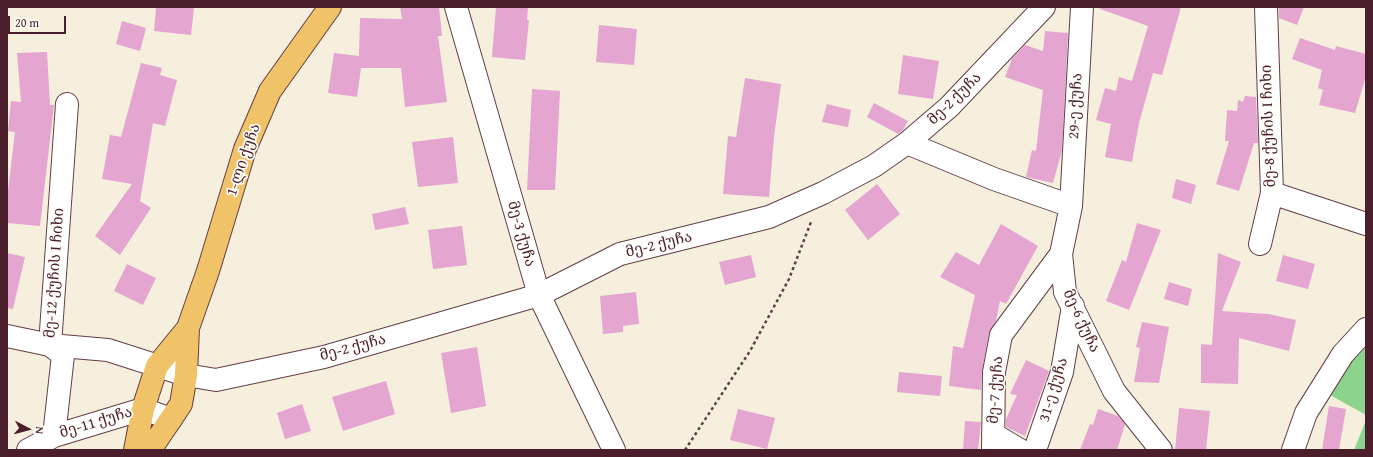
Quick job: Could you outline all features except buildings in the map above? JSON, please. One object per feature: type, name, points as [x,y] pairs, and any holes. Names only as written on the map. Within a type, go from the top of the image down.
[{"type":"main road","name":"1-ლი ქუჩა","points":[[150,450],[176,411],[186,375],[188,328],[208,271],[245,149],[270,91],[330,7]]},
{"type":"main road","name":"1-ლი ქუჩა","points":[[135,450],[143,408],[157,366],[188,328]]},
{"type":"street","name":"მე-3 ქუჩა","points":[[456,7],[539,295],[614,450]]},
{"type":"street","name":"მე-2 ქუჩა","points":[[216,380],[324,357],[539,295],[620,254],[769,217],[823,193],[874,166],[907,143],[949,107],[1044,7]]},
{"type":"street","name":"29-ე ქუჩა","points":[[1071,206],[1082,7]]},
{"type":"street","name":"მე-8 ქუჩის I ჩიხი","points":[[1260,244],[1272,193],[1266,7]]},
{"type":"street","name":"მე-12 ქუჩის I ჩიხი","points":[[54,436],[63,355],[50,345],[67,104]]},
{"type":"street","points":[[907,143],[994,179],[1071,206]]},
{"type":"street","points":[[1272,193],[1366,224]]},
{"type":"street","name":"მე-6 ქუჩა","points":[[1071,206],[1061,254],[1065,292],[1114,391],[1161,450]]},
{"type":"street","name":"მე-7 ქუჩა","points":[[993,442],[994,372],[1001,335],[1061,254]]},
{"type":"street","name":"31-ე ქუჩა","points":[[1035,450],[1062,372],[1073,306]]},
{"type":"street","points":[[1293,450],[1306,412],[1343,354],[1366,329]]},
{"type":"street","points":[[7,336],[50,345],[108,350],[186,375],[216,380]]},
{"type":"street","points":[[143,408],[176,411],[216,380]]},
{"type":"street","name":"მე-11 ქუჩა","points":[[28,450],[54,436],[143,408]]},
{"type":"street","points":[[993,442],[1020,450]]},
{"type":"path","points":[[685,450],[757,338],[788,279],[823,193]]},
{"type":"green space","points":[[1366,329],[1366,415],[1321,390]]},
{"type":"green space","points":[[1366,420],[1366,450],[1354,450]]}]
